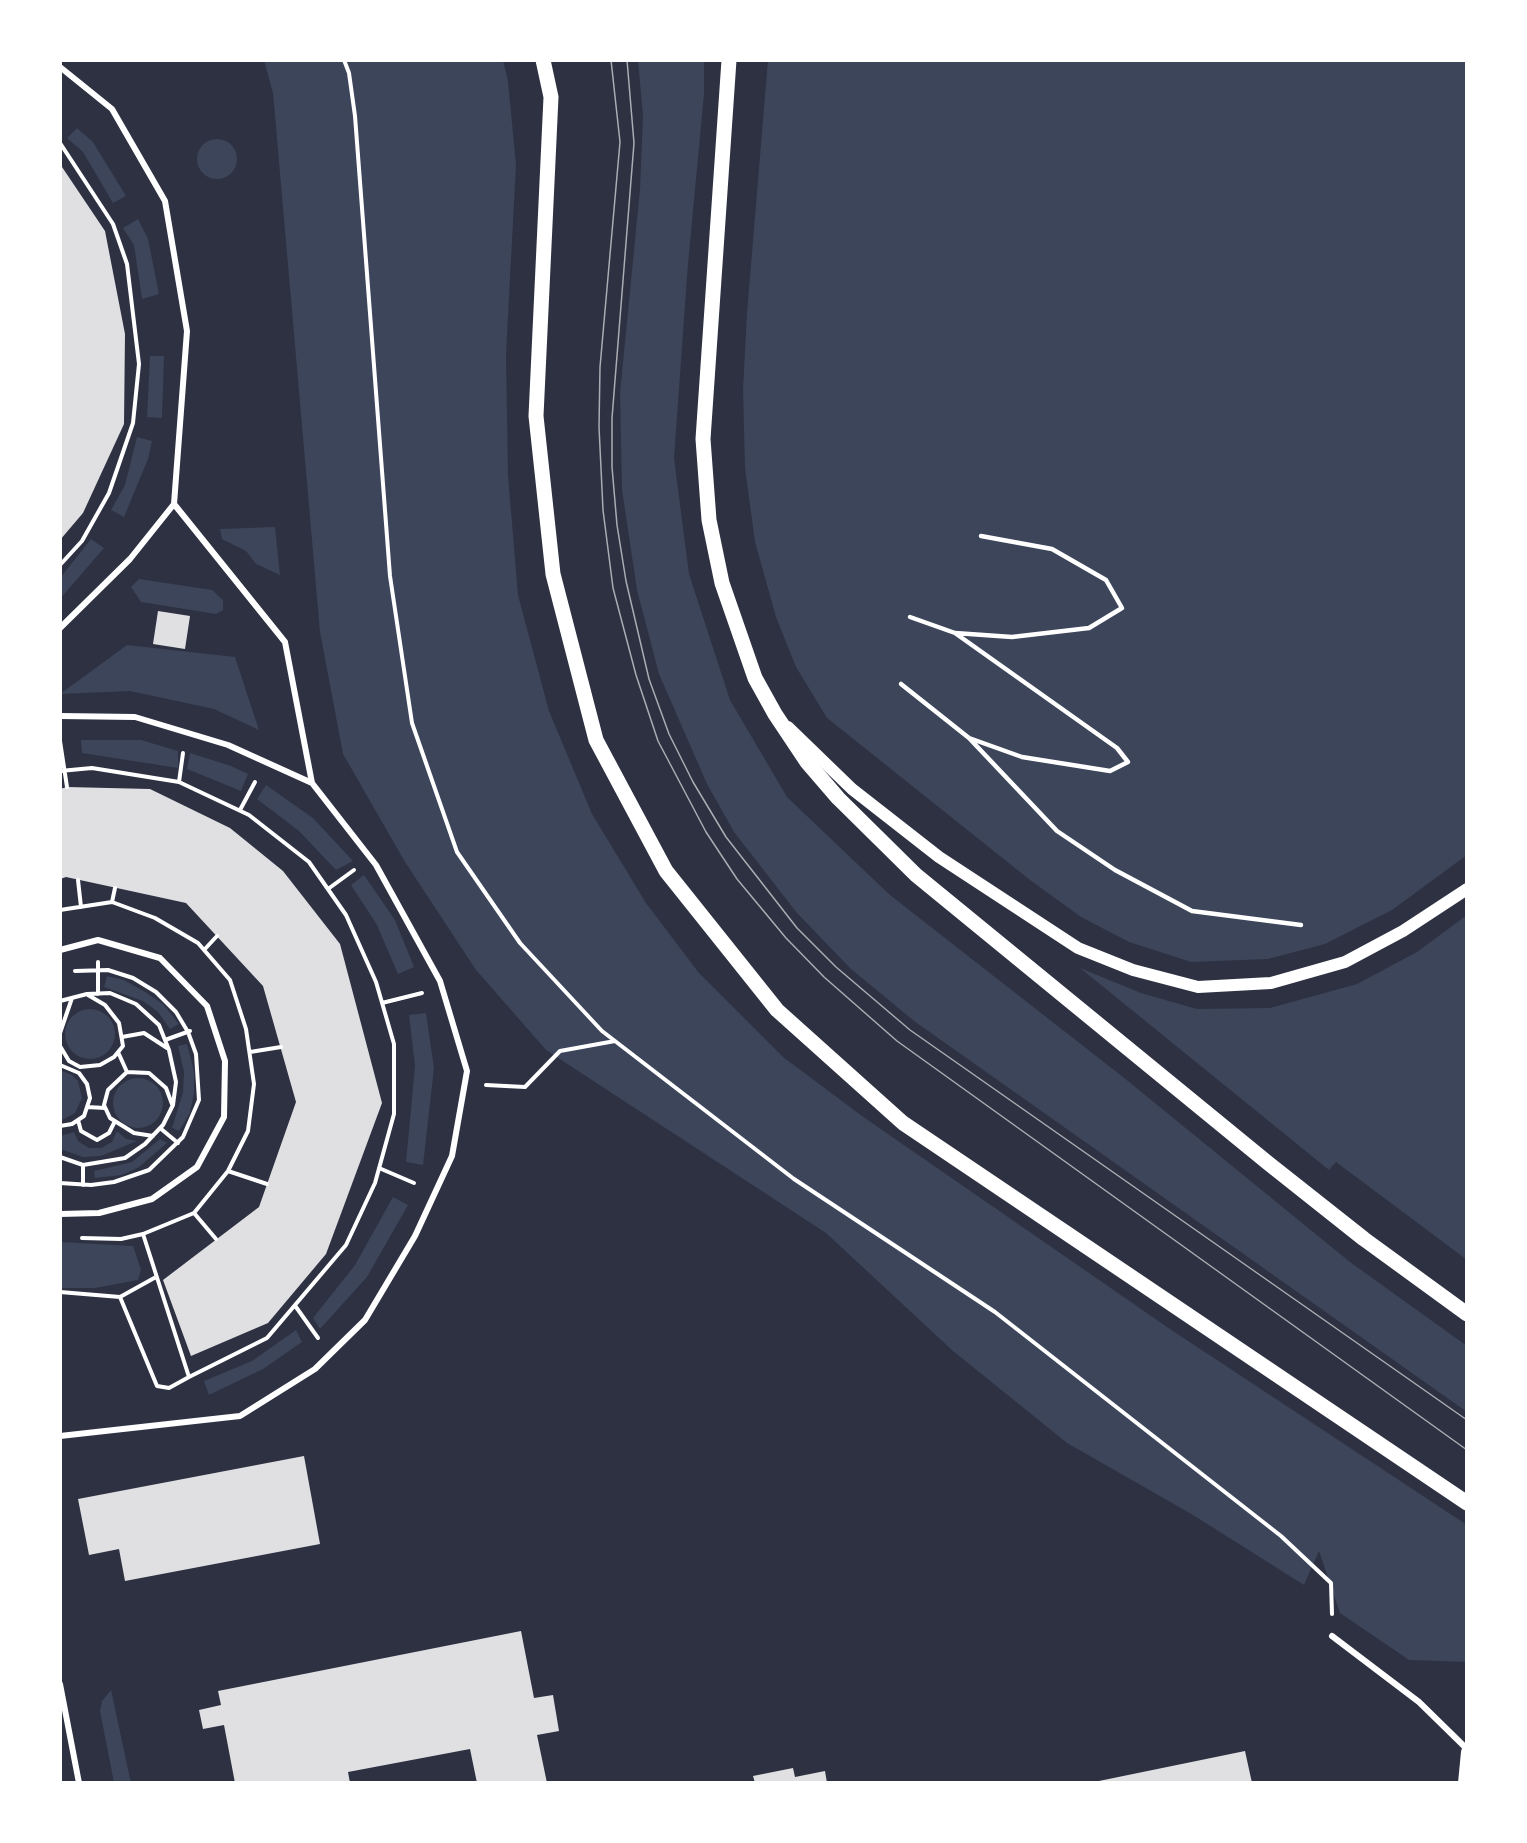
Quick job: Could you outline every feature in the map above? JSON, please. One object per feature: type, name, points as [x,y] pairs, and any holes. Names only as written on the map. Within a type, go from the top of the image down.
[{"type":"main road","points":[[543,60],[551,97],[536,416],[553,574],[596,740],[666,872],[777,1010],[903,1123],[1467,1503]]},
{"type":"main road","points":[[729,60],[703,438],[709,520],[722,583],[755,678],[775,714],[807,762],[838,798],[916,875],[1277,1170],[1364,1239],[1467,1314]]},
{"type":"main road","points":[[775,714],[852,789],[939,857],[1077,948],[1133,970],[1198,987],[1270,983],[1345,962],[1403,931],[1467,889]]},
{"type":"main road","points":[[1464,1783],[1467,1751]]},
{"type":"street","points":[[60,67],[112,109],[165,201],[187,331],[174,504],[130,559],[60,628]]},
{"type":"street","points":[[60,1436],[240,1416],[315,1369],[365,1320],[415,1236],[452,1156],[467,1071],[442,988],[370,858],[312,783],[285,642],[174,504]]},
{"type":"street","points":[[60,716],[135,717],[228,745],[312,783]]},
{"type":"street","points":[[60,950],[98,940],[160,958],[207,1006],[225,1061],[224,1117],[196,1167],[152,1199],[99,1213],[60,1214]]},
{"type":"street","points":[[1332,1636],[1419,1702],[1467,1751]]},
{"type":"street","points":[[60,1684],[79,1783]]},
{"type":"lane","points":[[910,617],[955,633],[1012,637],[1089,628],[1122,608],[1106,580],[1052,549],[981,536]]},
{"type":"lane","points":[[955,633],[1117,748],[1128,762],[1110,771],[1022,757],[969,738]]},
{"type":"lane","points":[[901,684],[969,738],[1057,831],[1115,870],[1192,911],[1301,925]]},
{"type":"path","points":[[60,143],[113,224],[127,264],[139,364],[134,423],[109,493],[82,541],[60,565]]},
{"type":"path","points":[[60,741],[67,787]]},
{"type":"path","points":[[240,810],[265,762]]},
{"type":"path","points":[[328,889],[370,858]]},
{"type":"path","points":[[78,880],[81,907]]},
{"type":"path","points":[[112,902],[115,888]]},
{"type":"path","points":[[204,950],[217,936]]},
{"type":"path","points":[[98,970],[98,994]]},
{"type":"path","points":[[60,1183],[83,1185],[114,1182],[150,1170],[178,1142],[193,1117],[199,1100],[196,1054],[188,1032],[176,1012],[156,992],[134,978],[108,970],[74,972]]},
{"type":"path","points":[[382,1003],[442,988]]},
{"type":"path","points":[[60,1001],[87,994],[110,993],[136,1004],[159,1025],[169,1050],[176,1082],[173,1105],[160,1128],[125,1158],[100,1164],[83,1165],[60,1157]]},
{"type":"path","points":[[60,1046],[69,1061],[80,1067],[100,1065],[123,1046],[119,1023],[105,1005],[87,994]]},
{"type":"path","points":[[60,1033],[72,998]]},
{"type":"path","points":[[165,1040],[188,1032]]},
{"type":"path","points":[[122,1037],[144,1033],[169,1050]]},
{"type":"path","points":[[464,1084],[525,1087],[560,1051],[616,1041]]},
{"type":"path","points":[[250,1052],[281,1047]]},
{"type":"path","points":[[118,1052],[127,1072]]},
{"type":"path","points":[[72,1069],[74,1064]]},
{"type":"path","points":[[60,1065],[72,1069],[87,1084],[90,1098],[84,1116],[60,1126]]},
{"type":"path","points":[[153,1136],[134,1132],[115,1121],[104,1105],[108,1090],[127,1072],[138,1071],[157,1077],[166,1088],[173,1105]]},
{"type":"path","points":[[87,1107],[106,1108]]},
{"type":"path","points":[[78,1120],[81,1131],[97,1140],[109,1133],[115,1121]]},
{"type":"path","points":[[160,1128],[178,1142]]},
{"type":"path","points":[[83,1165],[83,1185]]},
{"type":"path","points":[[379,1168],[435,1192]]},
{"type":"path","points":[[228,1171],[267,1184]]},
{"type":"path","points":[[194,1214],[216,1239]]},
{"type":"path","points":[[60,1292],[120,1297],[156,1277]]},
{"type":"path","points":[[120,1297],[157,1386],[169,1388],[189,1377]]},
{"type":"path","points":[[296,1307],[329,1355]]},
{"type":"path","points":[[1281,1536],[1331,1583],[1332,1636]]},
{"type":"shaded area","points":[[264,60],[503,60],[508,81],[516,165],[506,354],[508,475],[518,595],[549,711],[592,814],[646,903],[699,973],[783,1057],[862,1116],[1170,1329],[1467,1525],[1467,1662],[1409,1660],[1340,1613],[1319,1551],[1304,1585],[1193,1515],[1067,1443],[953,1351],[826,1233],[546,1050],[476,970],[405,862],[343,754],[320,632],[273,93]]},
{"type":"shaded area","points":[[638,60],[704,60],[704,94],[688,264],[674,458],[689,574],[730,700],[787,797],[890,895],[1123,1077],[1350,1262],[1467,1346],[1467,1412],[914,1021],[851,969],[797,913],[734,832],[707,784],[659,674],[637,590],[622,490],[620,393],[640,189],[643,117]]},
{"type":"shaded area","points":[[768,60],[1467,60],[1467,855],[1392,910],[1325,944],[1268,959],[1191,962],[1129,942],[1081,917],[1030,880],[827,718],[796,667],[776,617],[755,542],[745,468],[743,389],[747,313]]},
{"type":"shaded area","points":[[77,128],[93,142],[126,196],[113,203],[83,152],[67,138]]},
{"type":"shaded area","points":[[217,139],[225,140],[231,145],[236,151],[236,167],[231,173],[225,178],[217,179],[209,178],[203,173],[198,167],[197,159],[198,151],[203,145],[209,140]]},
{"type":"shaded area","points":[[138,219],[148,239],[159,294],[142,299],[134,245],[123,228]]},
{"type":"shaded area","points":[[150,356],[164,356],[162,418],[147,417]]},
{"type":"shaded area","points":[[137,437],[152,441],[148,459],[124,517],[111,510],[125,485]]},
{"type":"shaded area","points":[[275,527],[280,575],[256,564],[246,551],[222,539],[220,529]]},
{"type":"shaded area","points":[[91,539],[104,548],[60,599],[60,578]]},
{"type":"shaded area","points":[[139,579],[212,590],[223,600],[223,610],[216,614],[141,602],[131,587]]},
{"type":"shaded area","points":[[127,645],[235,657],[259,730],[214,709],[130,691],[60,694]]},
{"type":"shaded area","points":[[81,740],[141,740],[178,751],[178,768],[82,753]]},
{"type":"shaded area","points":[[190,753],[248,774],[241,791],[187,769]]},
{"type":"shaded area","points":[[266,785],[313,818],[353,861],[336,870],[299,831],[257,799]]},
{"type":"shaded area","points":[[364,875],[395,920],[414,967],[398,974],[377,925],[351,885]]},
{"type":"shaded area","points":[[1467,915],[1467,1260],[1336,1162],[1329,1170],[1080,968],[1141,993],[1197,1009],[1270,1008],[1357,984],[1417,952]]},
{"type":"shaded area","points":[[107,976],[124,980],[163,1004],[179,1024],[170,1029],[158,1012],[143,1001],[104,987]]},
{"type":"shaded area","points":[[85,1009],[95,1009],[108,1016],[115,1029],[115,1039],[108,1052],[95,1059],[85,1059],[76,1055],[69,1048],[65,1039],[65,1029],[69,1020],[76,1013]]},
{"type":"shaded area","points":[[426,1013],[434,1068],[423,1165],[406,1162],[415,1066],[409,1015]]},
{"type":"shaded area","points":[[187,1044],[194,1071],[194,1093],[190,1113],[179,1131],[172,1128],[183,1092],[184,1072],[178,1046]]},
{"type":"shaded area","points":[[60,1070],[72,1075],[78,1081],[82,1098],[75,1113],[60,1121]]},
{"type":"shaded area","points":[[133,1078],[143,1078],[156,1085],[163,1098],[163,1108],[156,1121],[143,1128],[133,1128],[124,1124],[117,1117],[113,1108],[113,1098],[117,1089],[124,1082]]},
{"type":"shaded area","points":[[117,1131],[126,1139],[137,1141],[101,1156],[83,1157],[60,1149],[60,1136],[74,1132],[78,1141],[89,1148],[101,1148],[112,1142]]},
{"type":"shaded area","points":[[160,1139],[167,1143],[139,1167],[122,1175],[95,1178],[94,1171],[132,1162]]},
{"type":"shaded area","points":[[393,1197],[408,1205],[367,1277],[320,1329],[313,1318],[355,1265]]},
{"type":"shaded area","points":[[62,1242],[133,1246],[141,1270],[138,1280],[95,1288],[60,1288],[60,1244]]},
{"type":"shaded area","points":[[296,1330],[302,1342],[263,1369],[209,1395],[204,1381],[252,1361]]},
{"type":"shaded area","points":[[111,1690],[131,1783],[114,1783],[100,1711],[102,1701]]},
{"type":"building","points":[[60,164],[105,231],[125,334],[124,424],[83,513],[60,540]]},
{"type":"building","points":[[158,611],[190,616],[185,649],[153,644]]},
{"type":"building","points":[[67,787],[150,789],[230,828],[283,871],[340,944],[382,1103],[326,1254],[268,1323],[191,1356],[163,1280],[259,1207],[296,1102],[263,986],[186,903],[66,877],[60,879],[60,789]]},
{"type":"building","points":[[304,1456],[320,1544],[125,1581],[119,1549],[89,1555],[78,1499]]},
{"type":"building","points":[[521,1631],[534,1698],[553,1695],[559,1731],[537,1735],[547,1783],[477,1783],[470,1749],[348,1772],[350,1783],[235,1783],[224,1725],[203,1729],[199,1710],[221,1705],[218,1691]]},
{"type":"building","points":[[1245,1751],[1252,1783],[1094,1783],[1094,1782]]},
{"type":"building","points":[[793,1768],[795,1777],[825,1771],[827,1783],[755,1783],[753,1776]]},
{"type":"tram line","points":[[611,60],[620,142],[600,367],[599,427],[603,510],[613,588],[636,675],[658,741],[706,832],[737,879],[786,938],[824,977],[897,1041],[1467,1450]]},
{"type":"tram line","points":[[627,60],[634,143],[612,418],[612,467],[617,525],[626,581],[649,679],[669,734],[693,782],[726,837],[797,928],[836,967],[910,1030],[1467,1420]]}]
